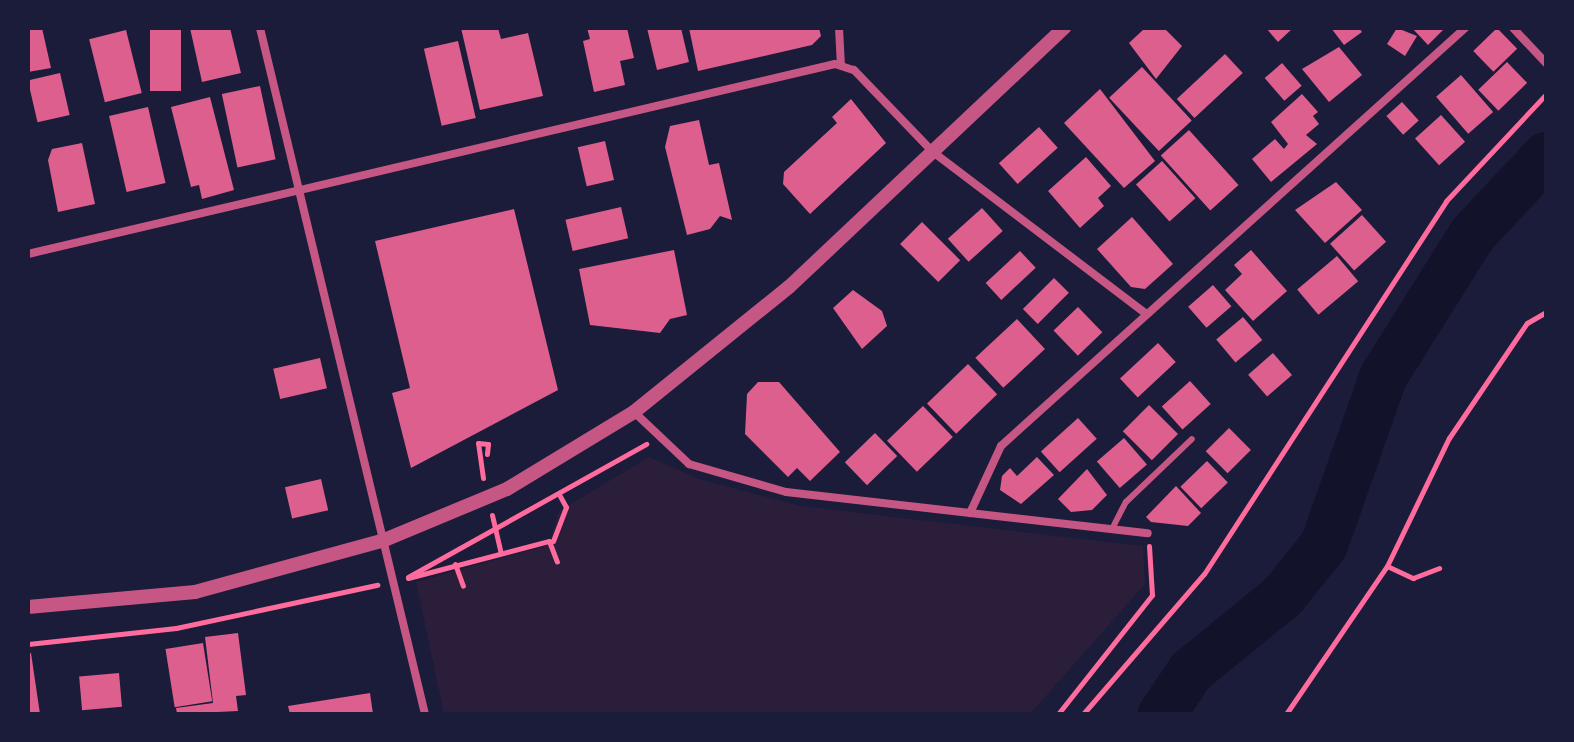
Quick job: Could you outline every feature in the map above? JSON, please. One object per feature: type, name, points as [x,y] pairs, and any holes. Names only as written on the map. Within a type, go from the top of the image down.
[{"type":"street","points":[[260,28],[425,714]]},
{"type":"street","points":[[839,28],[841,64],[933,152],[1144,312]]},
{"type":"street","points":[[28,607],[195,592],[382,541],[507,489],[634,412],[789,287],[1064,28]]},
{"type":"street","points":[[970,513],[993,455],[1144,312],[1465,28]]},
{"type":"street","points":[[1513,28],[1546,63]]},
{"type":"street","points":[[28,254],[841,64]]},
{"type":"street","points":[[634,412],[654,438],[689,464],[786,492],[1148,533]]},
{"type":"lane","points":[[1112,529],[1126,502],[1192,439]]},
{"type":"path","points":[[1083,714],[1204,574],[1446,201],[1546,94]]},
{"type":"path","points":[[1286,714],[1387,566],[1449,438],[1527,323],[1546,312]]},
{"type":"path","points":[[553,541],[407,578],[560,496],[654,438]]},
{"type":"path","points":[[479,461],[478,443],[488,444],[487,454]]},
{"type":"path","points":[[557,562],[553,541],[566,507],[560,496]]},
{"type":"path","points":[[1058,714],[1152,595],[1148,533]]},
{"type":"path","points":[[455,564],[463,586]]},
{"type":"path","points":[[1387,566],[1413,578],[1439,568]]},
{"type":"path","points":[[28,644],[176,628],[379,586]]},
{"type":"shaded area","points":[[649,457],[702,480],[801,506],[1143,546],[1145,584],[1030,714],[444,714],[416,582],[549,545],[559,511]]},
{"type":"building","points":[[28,28],[42,28],[51,68],[28,72]]},
{"type":"building","points":[[150,28],[181,28],[181,91],[150,91]]},
{"type":"building","points":[[190,28],[230,28],[241,73],[202,82]]},
{"type":"building","points":[[461,28],[498,28],[501,39],[528,33],[543,96],[480,110]]},
{"type":"building","points":[[587,28],[627,28],[634,58],[620,61],[625,85],[594,92],[583,41],[590,39]]},
{"type":"building","points":[[647,28],[681,28],[689,62],[657,70]]},
{"type":"building","points":[[689,28],[819,28],[821,36],[812,45],[698,71]]},
{"type":"building","points":[[1145,28],[1164,28],[1182,46],[1156,79],[1129,43]]},
{"type":"building","points":[[1266,28],[1293,28],[1278,42]]},
{"type":"building","points":[[1331,28],[1359,28],[1362,32],[1344,45]]},
{"type":"building","points":[[1397,28],[1417,36],[1405,56],[1387,44]]},
{"type":"building","points":[[1412,28],[1445,28],[1428,45]]},
{"type":"building","points":[[1497,28],[1517,49],[1493,72],[1473,51]]},
{"type":"building","points":[[126,30],[142,93],[105,102],[89,39]]},
{"type":"building","points":[[458,41],[476,118],[442,126],[424,49]]},
{"type":"building","points":[[1339,47],[1362,75],[1329,102],[1302,69]]},
{"type":"building","points":[[1225,54],[1243,73],[1194,118],[1177,99]]},
{"type":"building","points":[[1507,62],[1527,83],[1498,111],[1478,90]]},
{"type":"building","points":[[1282,63],[1302,86],[1284,101],[1265,78]]},
{"type":"building","points":[[1142,67],[1192,120],[1159,151],[1109,98]]},
{"type":"building","points":[[60,73],[70,115],[38,122],[28,80]]},
{"type":"building","points":[[1461,75],[1493,112],[1468,134],[1436,97]]},
{"type":"building","points":[[260,86],[276,159],[237,167],[222,94]]},
{"type":"building","points":[[1100,89],[1155,161],[1124,188],[1064,123]]},
{"type":"building","points":[[1302,94],[1318,112],[1313,116],[1319,124],[1306,135],[1317,144],[1271,182],[1252,159],[1275,139],[1284,149],[1288,144],[1271,122]]},
{"type":"building","points":[[210,97],[234,190],[202,199],[199,185],[191,187],[171,107]]},
{"type":"building","points":[[851,99],[886,143],[810,214],[783,184],[784,172],[837,123],[832,117]]},
{"type":"building","points":[[1402,102],[1419,121],[1403,135],[1386,116]]},
{"type":"building","points":[[148,107],[166,183],[127,192],[109,116]]},
{"type":"building","points":[[1441,115],[1465,142],[1439,165],[1415,138]]},
{"type":"building","points":[[699,120],[709,165],[719,163],[732,220],[720,216],[710,229],[687,235],[665,147],[670,126]]},
{"type":"building","points":[[1039,127],[1058,148],[1018,184],[999,163]]},
{"type":"building","points":[[1189,130],[1239,185],[1210,210],[1161,155]]},
{"type":"building","points":[[605,141],[614,180],[587,186],[578,147]]},
{"type":"building","points":[[82,143],[95,204],[58,212],[48,160],[52,149]]},
{"type":"building","points":[[1086,157],[1111,186],[1098,198],[1104,206],[1080,228],[1048,191]]},
{"type":"building","points":[[1162,161],[1195,198],[1169,222],[1136,184]]},
{"type":"building","points":[[1336,182],[1362,210],[1325,243],[1295,210]]},
{"type":"building","points":[[621,207],[628,238],[573,251],[565,220]]},
{"type":"building","points":[[982,208],[1003,231],[969,262],[948,239]]},
{"type":"building","points":[[514,209],[558,390],[411,468],[392,393],[410,388],[375,241]]},
{"type":"building","points":[[1362,215],[1386,242],[1354,271],[1330,244]]},
{"type":"building","points":[[1132,217],[1173,264],[1145,289],[1131,287],[1097,249]]},
{"type":"building","points":[[922,222],[960,260],[938,282],[900,244]]},
{"type":"building","points":[[674,250],[687,315],[670,319],[660,333],[590,325],[579,269]]},
{"type":"building","points":[[1251,250],[1287,291],[1253,321],[1225,290],[1242,274],[1234,265]]},
{"type":"building","points":[[1020,251],[1036,268],[1001,300],[986,283]]},
{"type":"building","points":[[1337,256],[1358,281],[1318,315],[1297,289]]},
{"type":"building","points":[[1054,278],[1069,293],[1038,324],[1023,309]]},
{"type":"building","points":[[1213,285],[1231,306],[1206,328],[1188,307]]},
{"type":"building","points":[[853,290],[882,311],[887,326],[862,349],[833,308]]},
{"type":"building","points":[[1078,307],[1102,332],[1078,356],[1054,331]]},
{"type":"building","points":[[1243,317],[1262,340],[1235,362],[1216,339]]},
{"type":"building","points":[[1017,319],[1045,349],[1003,388],[975,358]]},
{"type":"building","points":[[1158,343],[1176,362],[1138,397],[1120,378]]},
{"type":"building","points":[[1273,353],[1292,375],[1267,397],[1248,375]]},
{"type":"building","points":[[320,358],[327,388],[280,399],[273,369]]},
{"type":"building","points":[[968,364],[997,394],[956,434],[927,404]]},
{"type":"building","points":[[1190,381],[1211,404],[1183,429],[1162,406]]},
{"type":"building","points":[[758,382],[779,382],[840,452],[810,481],[797,468],[788,477],[745,434],[747,394]]},
{"type":"building","points":[[1149,405],[1178,434],[1152,460],[1123,431]]},
{"type":"building","points":[[923,406],[953,437],[917,472],[887,441]]},
{"type":"building","points":[[1078,418],[1097,439],[1060,472],[1041,451]]},
{"type":"building","points":[[1229,428],[1251,450],[1228,473],[1206,451]]},
{"type":"building","points":[[875,433],[897,456],[867,485],[845,462]]},
{"type":"building","points":[[1124,438],[1147,464],[1120,488],[1097,462]]},
{"type":"building","points":[[1037,457],[1054,475],[1021,504],[1000,490],[1002,476],[1010,468],[1017,476]]},
{"type":"building","points":[[1207,461],[1228,483],[1201,508],[1180,487]]},
{"type":"building","points":[[1087,469],[1107,495],[1092,510],[1071,512],[1058,499]]},
{"type":"building","points":[[321,479],[328,510],[292,519],[285,487]]},
{"type":"building","points":[[1176,486],[1201,513],[1188,526],[1151,522],[1146,517]]},
{"type":"building","points":[[238,633],[246,695],[236,696],[238,711],[177,714],[176,708],[213,703],[205,637]]},
{"type":"building","points":[[203,643],[212,701],[175,707],[165,649]]},
{"type":"building","points":[[28,653],[31,653],[40,714],[28,714]]},
{"type":"building","points":[[119,673],[122,707],[82,710],[79,676]]},
{"type":"building","points":[[370,693],[373,714],[290,714],[288,706]]},
{"type":"waterway","points":[[1162,714],[1191,671],[1283,596],[1324,545],[1383,377],[1472,235],[1546,156]]}]
